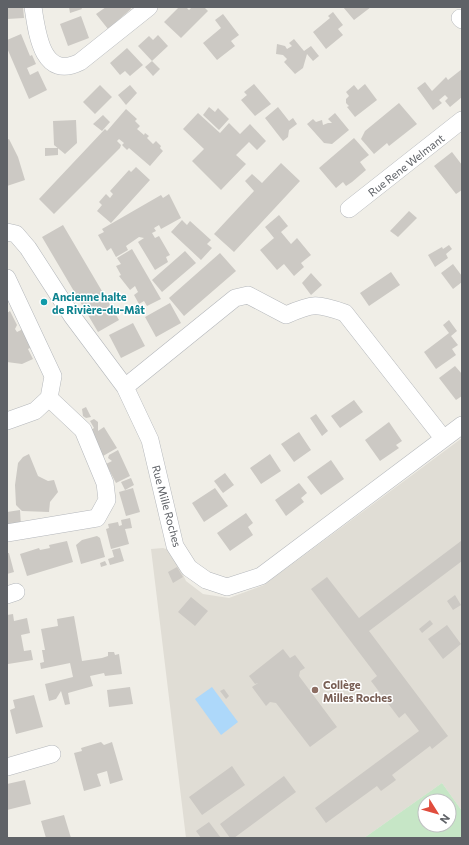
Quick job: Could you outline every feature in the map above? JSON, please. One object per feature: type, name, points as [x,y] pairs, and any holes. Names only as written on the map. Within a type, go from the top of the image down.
[{"type":"street","points":[[33,7],[38,38],[44,52],[53,64],[60,68],[70,67],[80,62],[149,7]]},
{"type":"street","name":"Rue Rene Welmant","points":[[349,209],[461,124]]},
{"type":"street","name":"Rue Mille Roches","points":[[7,232],[16,234],[28,248],[72,316],[125,387],[150,440],[175,546],[189,568],[206,580],[227,587],[261,576],[462,425]]},
{"type":"street","points":[[7,278],[53,376],[49,398],[35,411],[7,421]]},
{"type":"street","points":[[125,387],[235,298],[248,295],[286,315],[305,307],[322,304],[345,313],[443,438]]},
{"type":"street","points":[[7,533],[97,518],[107,500],[105,483],[83,430],[49,398]]},
{"type":"street","points":[[7,767],[52,754]]},
{"type":"shaded area","name":"Collège Milles Roches","points":[[462,438],[462,811],[457,804],[457,793],[449,793],[442,783],[428,793],[417,793],[417,801],[364,838],[186,838],[151,549],[163,548],[172,551],[186,581],[203,594],[229,598],[264,585]]},
{"type":"green space","points":[[442,783],[449,793],[428,793]]},
{"type":"green space","points":[[417,801],[417,833],[457,833],[457,804],[462,811],[462,838],[364,838]]},
{"type":"water","points":[[212,687],[238,722],[221,735],[195,699]]},
{"type":"building","points":[[7,7],[23,7],[24,18],[7,19]]},
{"type":"building","points":[[69,7],[81,7],[82,9],[70,13]]},
{"type":"building","points":[[106,7],[130,7],[131,9],[108,29],[96,14]]},
{"type":"building","points":[[179,7],[186,7],[189,10],[192,7],[204,7],[208,11],[181,38],[164,22]]},
{"type":"building","points":[[343,7],[371,7],[354,20]]},
{"type":"building","points":[[333,12],[343,25],[338,29],[343,35],[326,49],[313,32],[330,18],[328,16]]},
{"type":"building","points":[[223,14],[239,35],[231,41],[235,46],[217,60],[203,43],[221,28],[215,20]]},
{"type":"building","points":[[81,16],[89,38],[68,46],[60,24]]},
{"type":"building","points":[[21,34],[30,56],[32,55],[36,64],[27,68],[30,75],[38,71],[47,90],[29,99],[7,48],[7,40]]},
{"type":"building","points":[[158,35],[168,46],[152,61],[138,46],[149,36],[153,40]]},
{"type":"building","points":[[294,39],[304,51],[311,46],[319,56],[313,61],[307,54],[303,68],[295,74],[284,62],[287,59],[283,55],[276,54],[277,44],[285,46],[287,49],[292,46],[289,43]]},
{"type":"building","points":[[127,48],[143,65],[130,76],[125,71],[120,75],[110,63]]},
{"type":"building","points":[[152,61],[160,69],[153,76],[145,67]]},
{"type":"building","points":[[462,69],[462,97],[450,107],[445,101],[448,98],[445,95],[439,100],[442,103],[433,110],[417,88],[425,82],[432,91],[446,77],[448,80]]},
{"type":"building","points":[[254,84],[271,104],[255,116],[241,100],[247,95],[244,92]]},
{"type":"building","points":[[365,84],[377,100],[355,117],[347,107],[349,106],[346,103],[346,99],[349,96],[346,92],[354,85],[358,90]]},
{"type":"building","points":[[100,85],[112,97],[95,114],[83,102]]},
{"type":"building","points":[[130,85],[137,93],[126,105],[118,95]]},
{"type":"building","points":[[399,103],[417,124],[389,146],[387,143],[374,154],[361,139],[365,131]]},
{"type":"building","points":[[209,107],[215,112],[218,108],[229,119],[219,130],[203,115]]},
{"type":"building","points":[[278,107],[289,121],[293,118],[297,124],[289,130],[288,137],[283,141],[265,118]]},
{"type":"building","points":[[126,109],[137,119],[135,121],[140,126],[137,129],[144,135],[145,133],[149,136],[147,138],[153,144],[156,141],[161,146],[160,148],[163,151],[150,166],[129,148],[127,150],[122,145],[124,143],[119,139],[117,141],[121,145],[120,148],[54,214],[39,199],[105,129],[107,131]]},
{"type":"building","points":[[198,113],[220,133],[229,123],[240,134],[250,124],[266,141],[257,150],[249,142],[236,155],[246,164],[221,190],[192,161],[204,149],[183,129]]},
{"type":"building","points":[[335,113],[349,130],[332,144],[324,143],[307,124],[313,119],[316,122],[322,120],[323,125],[332,123],[328,119]]},
{"type":"building","points":[[103,115],[110,122],[102,131],[93,124]]},
{"type":"building","points":[[76,120],[77,143],[65,154],[54,145],[53,121]]},
{"type":"building","points":[[354,138],[369,155],[360,162],[366,170],[346,186],[343,182],[336,188],[319,168]]},
{"type":"building","points":[[9,139],[18,157],[25,180],[7,186],[7,140]]},
{"type":"building","points":[[45,148],[58,148],[58,155],[45,156]]},
{"type":"building","points":[[452,152],[462,165],[462,190],[456,194],[434,166]]},
{"type":"building","points":[[281,163],[300,181],[234,252],[214,234],[254,191],[245,181],[252,174],[262,183]]},
{"type":"building","points":[[136,167],[150,180],[111,223],[97,211],[102,205],[99,202],[106,194],[110,198],[113,194],[110,191],[129,170],[131,172]]},
{"type":"building","points":[[169,194],[181,218],[161,229],[159,225],[154,228],[156,231],[152,233],[155,238],[159,236],[170,255],[166,257],[168,262],[155,270],[138,242],[144,238],[139,237],[126,246],[128,250],[116,257],[111,248],[107,251],[98,235],[104,232],[102,229],[161,195],[163,198]]},
{"type":"building","points":[[409,211],[417,218],[398,237],[390,231]]},
{"type":"building","points":[[279,215],[288,226],[281,232],[291,244],[297,238],[311,255],[301,263],[304,267],[294,276],[284,264],[277,270],[260,250],[274,238],[265,227]]},
{"type":"building","points":[[182,220],[187,225],[190,221],[211,240],[207,244],[212,248],[201,260],[171,232]]},
{"type":"building","points":[[63,225],[119,320],[98,332],[42,237]]},
{"type":"building","points":[[449,245],[452,249],[446,254],[448,258],[435,267],[428,255],[442,247],[443,249]]},
{"type":"building","points":[[132,249],[161,299],[147,306],[144,301],[139,304],[134,295],[138,292],[135,286],[130,290],[119,276],[121,275],[116,266],[121,264],[117,258]]},
{"type":"building","points":[[185,251],[196,263],[162,292],[152,280]]},
{"type":"building","points":[[220,253],[236,271],[184,316],[169,298]]},
{"type":"building","points":[[453,264],[462,276],[462,282],[453,289],[441,273]]},
{"type":"building","points":[[391,272],[400,285],[369,306],[360,293]]},
{"type":"building","points":[[311,273],[322,285],[311,295],[302,283]]},
{"type":"building","points":[[170,303],[181,323],[156,337],[145,317]]},
{"type":"building","points":[[10,311],[17,325],[15,329],[17,332],[23,329],[32,347],[28,349],[33,359],[22,364],[7,362],[7,313]]},
{"type":"building","points":[[449,320],[457,331],[451,336],[458,345],[452,349],[456,355],[436,369],[424,352],[449,333],[443,325]]},
{"type":"building","points":[[133,323],[145,346],[121,358],[109,335]]},
{"type":"building","points":[[455,366],[462,374],[462,396],[456,400],[439,378]]},
{"type":"building","points":[[354,400],[363,412],[340,428],[331,416]]},
{"type":"building","points":[[86,407],[91,417],[86,418],[83,416],[82,409]]},
{"type":"building","points":[[316,414],[328,431],[322,436],[310,418]]},
{"type":"building","points":[[94,419],[98,422],[98,431],[104,427],[117,448],[103,456],[88,432],[94,428],[90,421]]},
{"type":"building","points":[[389,422],[402,441],[396,445],[399,448],[380,461],[365,440]]},
{"type":"building","points":[[299,432],[311,450],[294,462],[281,444]]},
{"type":"building","points":[[118,450],[130,476],[116,483],[106,464],[112,461],[108,458],[109,455]]},
{"type":"building","points":[[29,454],[38,476],[48,481],[54,480],[58,492],[50,502],[49,512],[22,511],[16,505],[15,485],[18,463],[23,457]]},
{"type":"building","points":[[270,454],[281,471],[261,484],[250,468]]},
{"type":"building","points":[[331,460],[344,479],[321,495],[307,477]]},
{"type":"building","points":[[225,473],[234,485],[223,493],[214,481]]},
{"type":"building","points":[[131,478],[134,485],[125,490],[121,482]]},
{"type":"building","points":[[299,483],[307,493],[301,498],[304,502],[286,516],[275,500]]},
{"type":"building","points":[[133,488],[140,512],[126,516],[119,492]]},
{"type":"building","points":[[215,488],[228,506],[204,522],[192,503]]},
{"type":"building","points":[[20,510],[21,526],[7,527],[7,512]]},
{"type":"building","points":[[246,513],[253,523],[248,527],[253,535],[230,551],[217,533]]},
{"type":"building","points":[[130,518],[132,528],[125,529],[129,544],[111,549],[106,529],[109,528],[108,524],[118,522],[119,526],[122,525],[121,520]]},
{"type":"building","points":[[97,536],[100,538],[105,557],[81,564],[76,545],[82,540]]},
{"type":"building","points":[[67,541],[73,562],[27,576],[20,554],[39,548],[40,550],[50,548],[49,545]]},
{"type":"building","points":[[461,541],[462,561],[369,631],[448,736],[432,749],[430,746],[392,775],[396,780],[381,791],[377,786],[326,823],[315,808],[419,731],[405,713],[399,718],[371,681],[377,676],[311,589],[327,577],[359,618]]},
{"type":"building","points":[[120,548],[124,561],[110,565],[108,559],[114,557],[112,550]]},
{"type":"building","points":[[7,553],[9,553],[14,572],[7,574]]},
{"type":"building","points":[[105,561],[107,565],[101,567],[100,563]]},
{"type":"building","points":[[177,567],[183,577],[173,583],[168,572]]},
{"type":"building","points":[[455,595],[461,605],[453,610],[447,601]]},
{"type":"building","points":[[191,597],[208,611],[195,626],[178,612]]},
{"type":"building","points":[[13,614],[14,621],[27,618],[30,633],[21,635],[24,651],[31,650],[33,660],[8,664],[7,615]]},
{"type":"building","points":[[74,616],[82,661],[102,658],[108,656],[108,652],[114,652],[115,655],[119,654],[122,674],[105,676],[104,673],[90,676],[93,686],[68,693],[70,704],[65,705],[61,691],[56,699],[49,701],[45,684],[73,677],[70,663],[41,669],[40,663],[44,662],[42,650],[45,650],[41,629],[58,626],[57,619]]},
{"type":"building","points":[[430,620],[433,624],[422,633],[419,629]]},
{"type":"building","points":[[447,625],[461,644],[443,659],[428,639]]},
{"type":"building","points":[[283,649],[290,658],[295,655],[305,668],[300,671],[299,676],[337,727],[310,747],[276,703],[270,702],[266,706],[252,687],[258,683],[255,684],[249,676]]},
{"type":"building","points":[[130,687],[133,704],[109,707],[107,690]]},
{"type":"building","points":[[224,689],[229,696],[226,699],[220,691]]},
{"type":"building","points":[[34,695],[43,727],[16,734],[10,710],[15,708],[13,700]]},
{"type":"building","points":[[101,742],[104,745],[112,742],[123,780],[110,784],[107,771],[97,774],[101,786],[84,791],[74,753],[82,751],[81,748]]},
{"type":"building","points":[[232,766],[245,785],[202,815],[189,797]]},
{"type":"building","points":[[284,776],[296,792],[234,838],[230,838],[220,824]]},
{"type":"building","points":[[25,780],[31,804],[7,810],[7,784]]},
{"type":"building","points":[[64,815],[71,838],[46,838],[41,821]]},
{"type":"building","points":[[209,822],[221,838],[201,838],[196,831]]},
{"type":"place","name":"Ancienne halte de Rivière-du-Mât","points":[[44,302]]},
{"type":"place","name":"Collège Milles Roches","points":[[315,690]]}]
